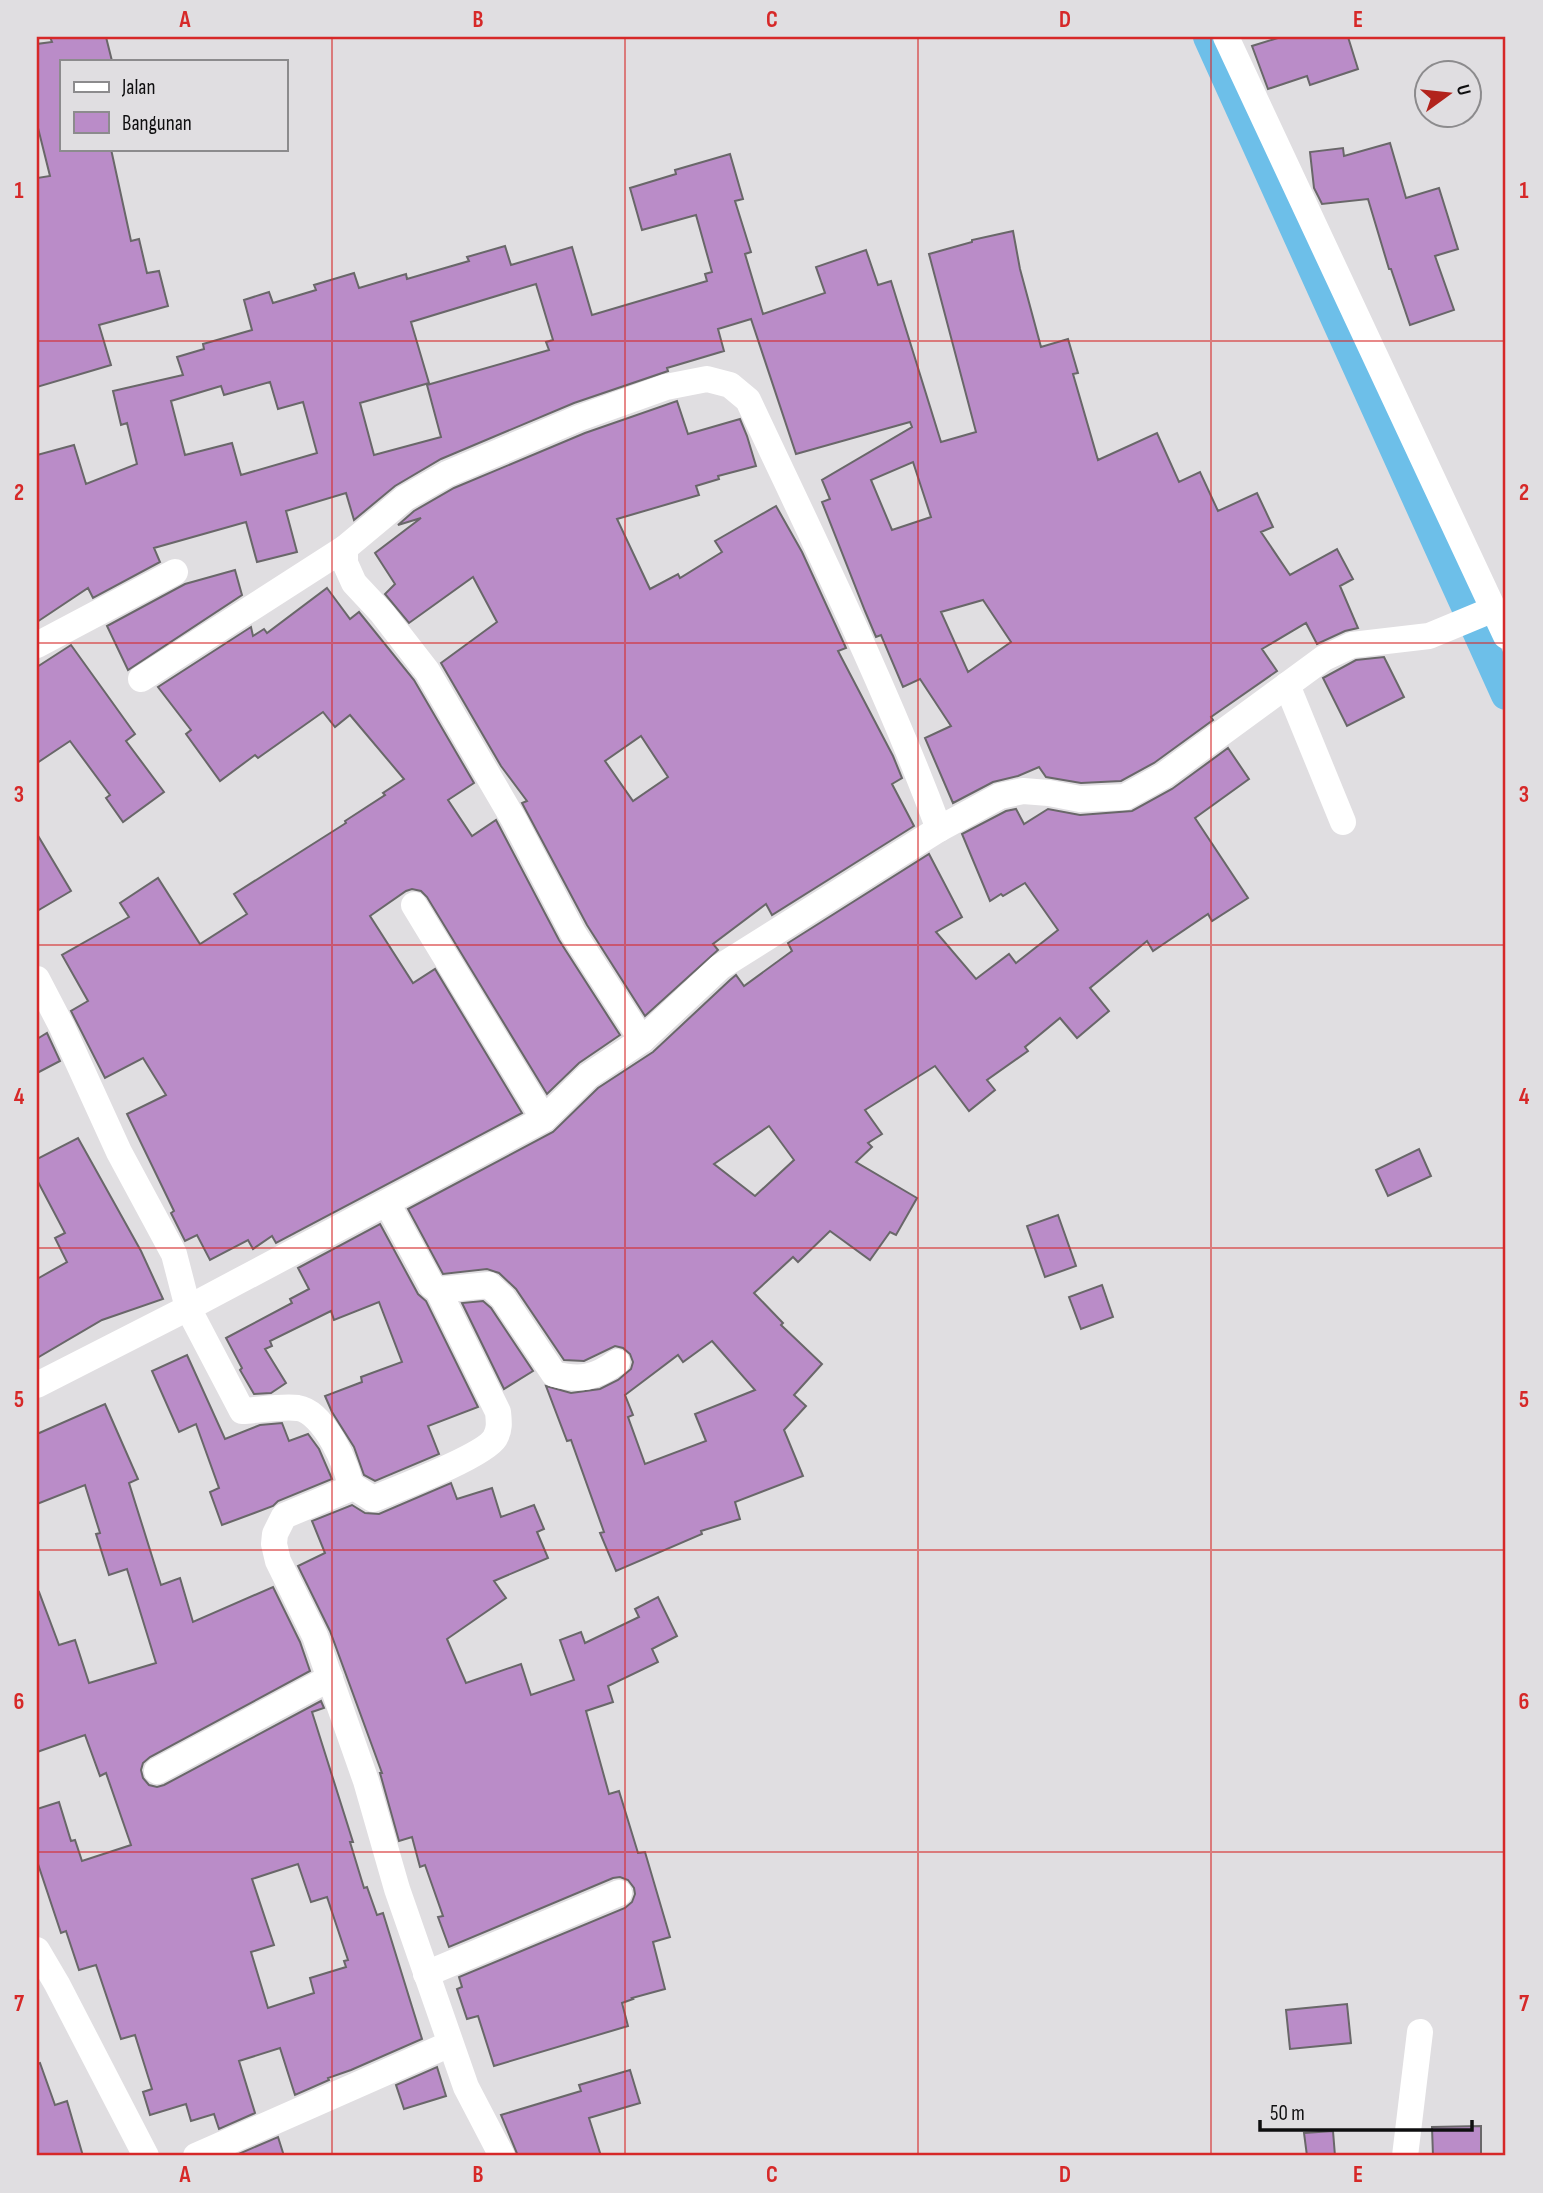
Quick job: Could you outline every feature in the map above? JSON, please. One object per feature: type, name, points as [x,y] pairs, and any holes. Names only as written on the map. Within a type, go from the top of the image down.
[{"type":"street","points":[[1226,37],[1488,612],[1506,636]]},
{"type":"street","points":[[141,679],[345,548],[405,498],[447,474],[567,423],[666,387],[707,379],[730,385],[748,400],[912,757],[939,829]]},
{"type":"street","points":[[345,548],[345,563],[354,583],[382,612],[427,671],[514,820],[573,933],[642,1040]]},
{"type":"street","points":[[37,645],[175,572]]},
{"type":"street","points":[[37,1385],[544,1119],[588,1076],[642,1040],[720,967],[939,829],[1000,796],[1023,791],[1080,799],[1125,797],[1163,776],[1324,658],[1352,645],[1420,638],[1439,633],[1488,612]]},
{"type":"street","points":[[1287,685],[1343,822]]},
{"type":"street","points":[[414,905],[544,1119]]},
{"type":"street","points":[[37,979],[118,1152],[174,1254],[188,1308],[243,1411],[300,1408],[314,1416],[338,1448],[351,1485],[373,1500],[470,1455],[494,1440],[500,1426],[498,1412],[438,1290],[432,1286],[387,1203]]},
{"type":"street","points":[[438,1290],[489,1285],[503,1298],[554,1374],[575,1380],[603,1372],[617,1362]]},
{"type":"street","points":[[351,1485],[348,1491],[284,1516],[275,1534],[274,1544],[278,1561],[315,1636],[330,1678],[366,1781],[397,1889],[466,2087],[502,2156]]},
{"type":"street","points":[[158,1771],[330,1678]]},
{"type":"street","points":[[426,1974],[619,1893]]},
{"type":"street","points":[[37,1950],[146,2156]]},
{"type":"street","points":[[1405,2156],[1420,2032]]},
{"type":"street","points":[[196,2156],[450,2044]]},
{"type":"building","points":[[50,37],[106,37],[112,60],[60,60],[60,150],[111,150],[131,241],[139,239],[147,273],[159,271],[168,306],[99,325],[111,365],[37,387],[37,178],[50,176],[37,124],[37,44],[52,42]]},
{"type":"building","points":[[1281,37],[1348,37],[1358,69],[1310,85],[1307,76],[1268,89],[1252,46]]},
{"type":"building","points":[[1390,143],[1406,198],[1439,188],[1458,249],[1435,256],[1454,310],[1410,325],[1389,269],[1368,199],[1322,204],[1314,188],[1310,152],[1343,148],[1344,156]]},
{"type":"building","points":[[730,154],[743,199],[735,201],[751,252],[745,254],[763,314],[825,293],[816,267],[866,250],[878,285],[891,281],[941,442],[976,432],[929,254],[972,240],[1013,231],[1020,269],[1041,347],[1068,339],[1078,373],[1073,374],[1098,460],[1157,433],[1179,482],[1200,472],[1218,511],[1257,493],[1273,527],[1261,532],[1290,575],[1337,549],[1353,579],[1340,586],[1358,628],[1317,644],[1306,623],[1262,649],[1277,671],[1211,717],[1213,720],[1154,763],[1121,781],[1081,783],[1046,777],[1039,767],[993,782],[953,803],[925,738],[951,726],[920,679],[903,687],[881,635],[876,637],[822,502],[830,499],[822,480],[912,427],[910,422],[796,454],[751,319],[718,329],[724,351],[667,368],[668,371],[574,403],[441,459],[395,486],[354,520],[346,493],[286,511],[297,552],[257,562],[246,522],[154,548],[160,562],[93,598],[88,588],[37,622],[37,455],[74,445],[86,484],[137,464],[127,423],[121,425],[113,391],[183,375],[177,357],[204,349],[203,344],[252,330],[244,300],[269,292],[273,303],[316,290],[314,285],[354,273],[359,288],[406,274],[407,279],[469,261],[467,257],[505,246],[511,265],[572,247],[592,315],[707,281],[705,274],[712,272],[696,215],[642,230],[630,188],[676,174],[675,170]],"holes":[[[536,284],[553,340],[546,342],[549,350],[427,385],[441,437],[374,455],[360,403],[429,383],[411,322]],[[270,382],[278,409],[303,402],[317,453],[241,475],[232,443],[185,455],[171,401],[221,386],[224,395]],[[913,462],[931,517],[892,530],[871,480]],[[983,600],[1011,642],[968,672],[941,612]]]},
{"type":"building","points":[[677,401],[688,434],[740,419],[756,466],[718,476],[719,479],[696,486],[699,495],[617,519],[650,589],[678,574],[680,578],[722,552],[715,541],[776,506],[802,552],[846,648],[838,651],[893,756],[902,778],[892,784],[914,826],[772,915],[766,904],[713,944],[718,950],[645,1016],[587,925],[522,803],[527,801],[501,766],[441,663],[497,622],[473,577],[409,623],[385,594],[395,584],[375,553],[421,518],[398,525],[414,511],[454,488],[585,433]],"holes":[[[641,736],[668,777],[633,801],[605,761]]]},
{"type":"building","points":[[235,570],[242,595],[128,670],[107,626],[185,584]]},
{"type":"building","points":[[327,588],[350,619],[359,612],[414,680],[474,783],[448,800],[472,836],[496,820],[559,940],[620,1035],[579,1063],[547,1094],[427,897],[421,891],[406,891],[370,916],[413,983],[435,969],[522,1113],[276,1243],[272,1236],[253,1249],[248,1240],[210,1260],[197,1235],[185,1241],[171,1213],[174,1211],[127,1114],[166,1095],[143,1058],[105,1078],[71,1011],[88,1001],[62,955],[129,917],[120,903],[158,878],[200,944],[247,914],[234,894],[346,823],[345,821],[404,779],[350,715],[335,727],[323,712],[258,758],[255,755],[220,781],[186,734],[191,730],[158,687],[251,627],[253,636],[264,629],[267,633]]},
{"type":"building","points":[[71,645],[135,734],[126,741],[164,792],[123,822],[106,798],[110,795],[70,741],[37,763],[37,667]]},
{"type":"building","points":[[1384,657],[1404,697],[1347,726],[1323,678],[1356,660]]},
{"type":"building","points":[[1228,748],[1249,779],[1195,818],[1248,898],[1212,921],[1208,914],[1153,951],[1147,941],[1090,988],[1109,1011],[1077,1038],[1060,1018],[1025,1047],[1028,1051],[987,1080],[995,1090],[969,1111],[935,1066],[865,1110],[882,1134],[868,1143],[872,1147],[856,1162],[917,1198],[896,1235],[890,1232],[870,1260],[830,1231],[798,1262],[793,1257],[754,1293],[783,1323],[781,1325],[822,1364],[794,1395],[806,1406],[784,1430],[803,1476],[735,1502],[740,1519],[701,1531],[702,1534],[616,1571],[600,1533],[604,1532],[571,1440],[567,1441],[546,1386],[571,1393],[600,1389],[618,1380],[631,1369],[633,1362],[630,1354],[615,1346],[584,1361],[564,1360],[516,1289],[499,1273],[487,1269],[443,1274],[408,1209],[553,1132],[598,1088],[653,1052],[736,975],[744,986],[792,951],[788,943],[929,854],[962,917],[936,932],[976,979],[1009,954],[1016,963],[1058,930],[1025,883],[990,901],[962,834],[1006,811],[1016,809],[1024,824],[1048,809],[1080,815],[1132,811],[1172,789]],"holes":[[[769,1126],[794,1160],[755,1196],[714,1164]],[[712,1341],[755,1390],[695,1414],[706,1441],[645,1464],[628,1417],[633,1415],[625,1395],[678,1355],[683,1362]]]},
{"type":"building","points":[[37,834],[71,891],[37,911]]},
{"type":"building","points":[[47,1033],[60,1061],[37,1073],[37,1039]]},
{"type":"building","points":[[78,1138],[141,1251],[163,1299],[102,1320],[37,1358],[37,1279],[67,1262],[55,1238],[65,1233],[37,1180],[37,1159]]},
{"type":"building","points":[[1419,1149],[1431,1176],[1388,1196],[1376,1170]]},
{"type":"building","points":[[1058,1215],[1076,1266],[1045,1277],[1027,1226]]},
{"type":"building","points":[[380,1224],[418,1294],[426,1301],[478,1407],[428,1426],[439,1454],[375,1481],[364,1475],[354,1447],[325,1396],[362,1382],[361,1377],[402,1362],[379,1302],[334,1320],[331,1311],[270,1341],[272,1346],[265,1349],[286,1383],[271,1393],[254,1394],[226,1338],[292,1303],[290,1299],[309,1289],[298,1268]]},
{"type":"building","points":[[1102,1285],[1113,1317],[1081,1329],[1069,1297]]},
{"type":"building","points":[[483,1301],[491,1308],[533,1371],[504,1389],[462,1303]]},
{"type":"building","points":[[187,1355],[225,1439],[260,1425],[282,1423],[289,1441],[308,1434],[319,1449],[332,1479],[278,1501],[273,1506],[222,1525],[210,1492],[219,1488],[196,1424],[179,1432],[152,1371]]},
{"type":"building","points":[[105,1404],[138,1479],[129,1483],[161,1585],[180,1578],[193,1622],[273,1587],[300,1642],[310,1671],[150,1757],[143,1763],[143,1778],[149,1785],[164,1785],[321,1701],[324,1708],[312,1712],[353,1842],[350,1842],[364,1888],[367,1887],[377,1915],[383,1913],[422,2039],[328,2078],[329,2080],[295,2095],[280,2048],[239,2061],[255,2113],[219,2129],[214,2114],[191,2121],[186,2104],[150,2115],[143,2092],[152,2089],[135,2035],[121,2039],[96,1965],[79,1970],[66,1931],[61,1933],[37,1861],[37,1809],[59,1802],[71,1841],[75,1840],[82,1861],[131,1845],[106,1773],[100,1776],[85,1735],[37,1752],[37,1593],[39,1592],[59,1645],[75,1640],[89,1683],[156,1663],[127,1569],[109,1575],[96,1534],[100,1533],[85,1485],[37,1504],[37,1434]],"holes":[[[298,1864],[311,1902],[327,1897],[348,1960],[344,1961],[346,1967],[310,1978],[314,1993],[268,2008],[251,1952],[274,1945],[252,1879]]]},
{"type":"building","points":[[451,1483],[457,1499],[492,1488],[501,1517],[534,1505],[544,1529],[537,1532],[548,1558],[494,1581],[506,1598],[447,1639],[466,1683],[521,1664],[531,1695],[574,1680],[560,1640],[581,1632],[585,1643],[639,1617],[635,1609],[658,1597],[677,1636],[652,1649],[658,1662],[608,1686],[613,1702],[586,1711],[609,1794],[619,1791],[638,1853],[645,1852],[670,1937],[653,1942],[665,1989],[622,2003],[628,2026],[494,2066],[478,2016],[467,2019],[457,1989],[462,1987],[459,1977],[625,1908],[632,1902],[634,1888],[628,1880],[613,1878],[449,1947],[438,1917],[443,1916],[425,1865],[420,1867],[412,1837],[399,1841],[382,1773],[330,1631],[298,1566],[325,1553],[312,1521],[352,1505],[365,1513],[379,1514]]},
{"type":"building","points":[[1347,2004],[1351,2043],[1290,2049],[1286,2010]]},
{"type":"building","points":[[40,2063],[55,2105],[67,2101],[83,2156],[37,2156],[37,2064]]},
{"type":"building","points":[[437,2067],[446,2096],[404,2109],[396,2085]]},
{"type":"building","points":[[630,2070],[640,2103],[589,2118],[601,2156],[518,2156],[501,2115],[581,2091],[579,2085]]},
{"type":"building","points":[[1481,2126],[1481,2156],[1433,2156],[1432,2127]]},
{"type":"building","points":[[1333,2131],[1335,2156],[1307,2156],[1304,2133]]},
{"type":"building","points":[[278,2137],[284,2156],[234,2156]]},
{"type":"waterway","points":[[1208,37],[1506,695]]}]
